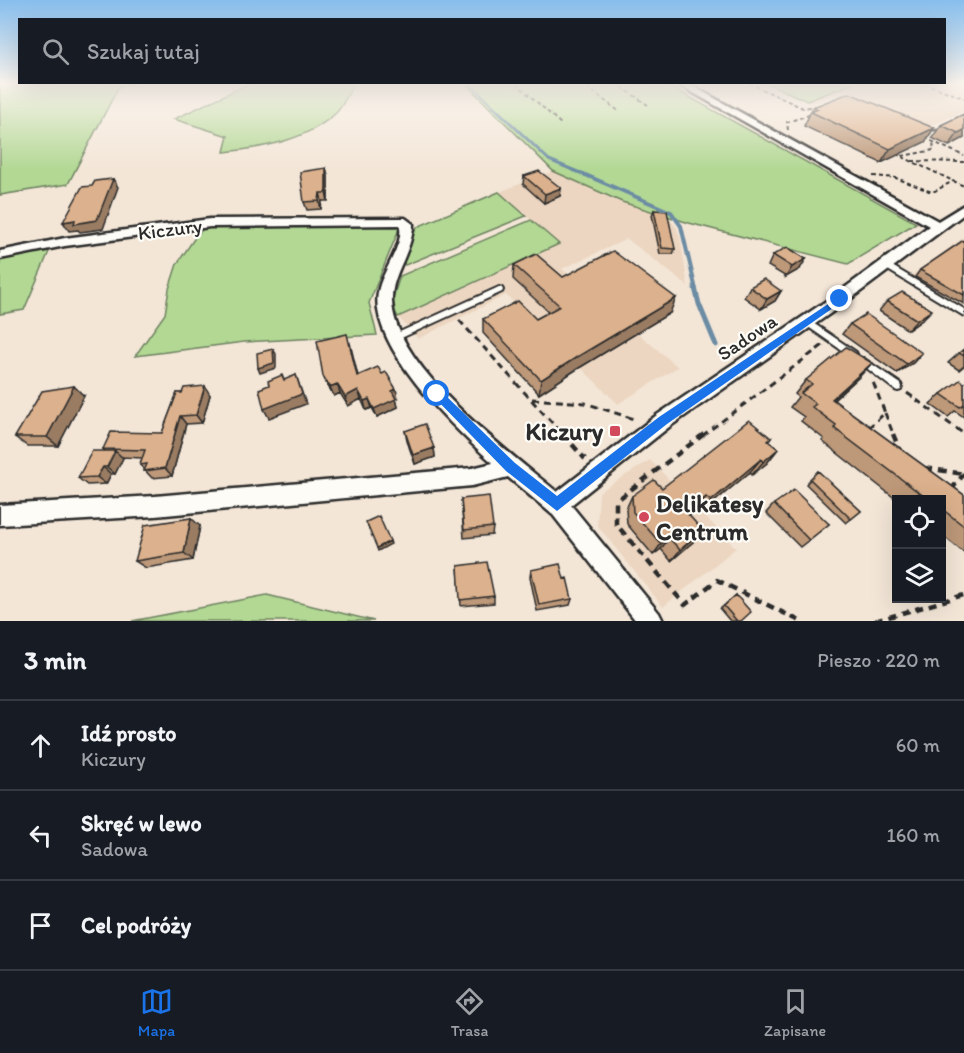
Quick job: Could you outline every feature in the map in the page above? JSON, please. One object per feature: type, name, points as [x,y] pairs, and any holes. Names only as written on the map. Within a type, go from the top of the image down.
[{"type":"street","points":[[732,112],[938,226]]},
{"type":"street","name":"Sadowa","points":[[557,504],[663,421],[807,322],[964,209]]},
{"type":"street","name":"Kiczury","points":[[0,255],[65,242],[210,223],[401,221],[406,224],[406,236],[391,273],[384,302],[385,313],[396,337],[437,394],[511,467],[557,504],[651,621]]},
{"type":"street","points":[[0,515],[154,506],[472,477],[511,467]]},
{"type":"lane","points":[[885,265],[964,313]]},
{"type":"lane","points":[[396,337],[499,290]]},
{"type":"lane","points":[[807,322],[898,387]]},
{"type":"path","points":[[548,112],[561,124]]},
{"type":"path","points":[[809,112],[820,119]]},
{"type":"path","points":[[781,139],[789,136],[787,122],[812,114]]},
{"type":"path","points":[[943,127],[923,137],[964,156]]},
{"type":"path","points":[[900,156],[934,150],[933,142]]},
{"type":"path","points":[[890,152],[964,186]]},
{"type":"path","points":[[910,161],[964,162]]},
{"type":"path","points":[[844,174],[896,178],[929,191],[935,191],[953,181]]},
{"type":"path","points":[[451,312],[585,459]]},
{"type":"path","points":[[800,621],[717,580],[686,605],[616,524],[616,501],[824,344],[833,351]]},
{"type":"path","points":[[871,377],[903,458],[894,451]]},
{"type":"path","points":[[898,387],[964,434]]},
{"type":"path","points":[[531,398],[585,403],[634,419]]},
{"type":"path","points":[[866,430],[885,413]]},
{"type":"path","points":[[914,466],[964,474]]},
{"type":"path","points":[[950,492],[964,474],[964,469]]},
{"type":"path","points":[[941,485],[957,497]]},
{"type":"path","points":[[875,621],[964,595]]},
{"type":"shaded area","points":[[892,112],[962,112],[927,127]]},
{"type":"shaded area","points":[[553,171],[622,202],[667,216],[676,227],[680,237],[688,286],[627,239],[562,269],[678,367],[618,404],[506,295],[418,339],[398,317],[558,244],[499,192]]},
{"type":"shaded area","points":[[964,237],[964,310],[909,277]]},
{"type":"shaded area","points":[[650,460],[736,548],[663,607],[597,525],[599,492]]},
{"type":"green space","points":[[0,112],[105,112],[68,184],[0,195]]},
{"type":"green space","points":[[189,112],[337,112],[313,130],[299,136],[269,145],[224,152],[228,136],[174,119]]},
{"type":"green space","points":[[494,112],[716,112],[916,223],[848,264],[689,223],[622,202],[553,171]]},
{"type":"green space","points":[[499,192],[526,216],[405,265],[402,260],[417,227]]},
{"type":"green space","points":[[531,220],[559,244],[398,317],[391,304],[400,276]]},
{"type":"green space","points":[[398,224],[399,229],[369,303],[377,335],[244,342],[135,356],[165,314],[169,289],[177,264],[204,228]]},
{"type":"green space","points":[[51,247],[24,310],[0,314],[0,258]]},
{"type":"green space","points":[[267,595],[374,621],[132,621]]},
{"type":"building","points":[[811,112],[895,112],[934,128],[890,149]]},
{"type":"building","points":[[964,114],[964,130],[958,133],[941,125]]},
{"type":"building","points":[[326,168],[326,193],[320,193],[319,201],[304,202],[300,172]]},
{"type":"building","points":[[539,171],[561,188],[545,194],[524,176]]},
{"type":"building","points":[[113,179],[97,220],[74,224],[75,220],[63,222],[82,187],[92,186],[95,181]]},
{"type":"building","points":[[654,210],[667,211],[675,249],[662,248]]},
{"type":"building","points":[[964,240],[964,295],[920,270]]},
{"type":"building","points":[[787,247],[806,259],[792,267],[773,255]]},
{"type":"building","points":[[613,251],[676,298],[541,380],[483,319],[518,301],[536,319],[560,306],[514,265],[536,254],[563,277]]},
{"type":"building","points":[[764,279],[781,291],[767,299],[750,287]]},
{"type":"building","points":[[902,292],[932,310],[917,320],[887,301]]},
{"type":"building","points":[[866,314],[922,353],[907,364],[850,324]]},
{"type":"building","points":[[347,334],[357,376],[378,367],[382,374],[386,372],[396,389],[392,391],[396,399],[374,409],[369,399],[364,401],[358,390],[345,397],[337,384],[330,387],[323,376],[317,341]]},
{"type":"building","points":[[846,347],[872,363],[832,399],[964,495],[964,526],[946,512],[946,495],[922,495],[834,428],[836,425],[812,407],[816,404],[801,393],[812,384],[806,380]]},
{"type":"building","points":[[273,349],[274,363],[258,368],[257,353]]},
{"type":"building","points":[[282,375],[284,380],[296,375],[302,394],[264,409],[259,389],[269,385],[268,381]]},
{"type":"building","points":[[960,380],[964,383],[964,404],[960,407],[941,394]]},
{"type":"building","points":[[74,386],[47,437],[15,437],[42,391]]},
{"type":"building","points":[[205,386],[196,415],[180,416],[165,468],[144,471],[147,464],[140,465],[145,450],[103,449],[111,432],[162,433],[177,393],[182,393],[184,388]]},
{"type":"building","points":[[749,420],[771,438],[768,441],[778,449],[763,462],[761,459],[711,501],[706,497],[687,513],[702,530],[680,550],[669,538],[661,544],[633,512],[632,496],[654,480],[662,488]]},
{"type":"building","points":[[425,424],[434,448],[413,455],[405,431]]},
{"type":"building","points":[[92,451],[115,451],[107,467],[103,467],[97,477],[78,478]]},
{"type":"building","points":[[818,471],[861,511],[851,519],[810,479]]},
{"type":"building","points":[[794,490],[829,524],[809,540],[774,504]]},
{"type":"building","points":[[489,496],[493,527],[464,530],[461,499]]},
{"type":"building","points":[[379,516],[390,541],[377,548],[366,522]]},
{"type":"building","points":[[191,518],[184,553],[135,561],[145,525]]},
{"type":"building","points":[[487,562],[494,596],[460,600],[458,566]]},
{"type":"building","points":[[560,564],[564,579],[567,578],[572,599],[539,605],[531,570]]},
{"type":"building","points":[[736,595],[751,612],[741,621],[737,621],[724,606]]},
{"type":"waterway","points":[[499,112],[549,160],[585,175]]},
{"type":"waterway","points":[[581,173],[671,212],[681,226],[696,290]]},
{"type":"waterway","points":[[695,288],[716,345]]},
{"type":"place","name":"Kiczury","points":[[615,431]]},
{"type":"place","name":"Delikatesy Centrum","points":[[644,517]]},
{"type":"route","points":[[437,394],[511,467],[557,504],[663,421],[840,299]]}]
